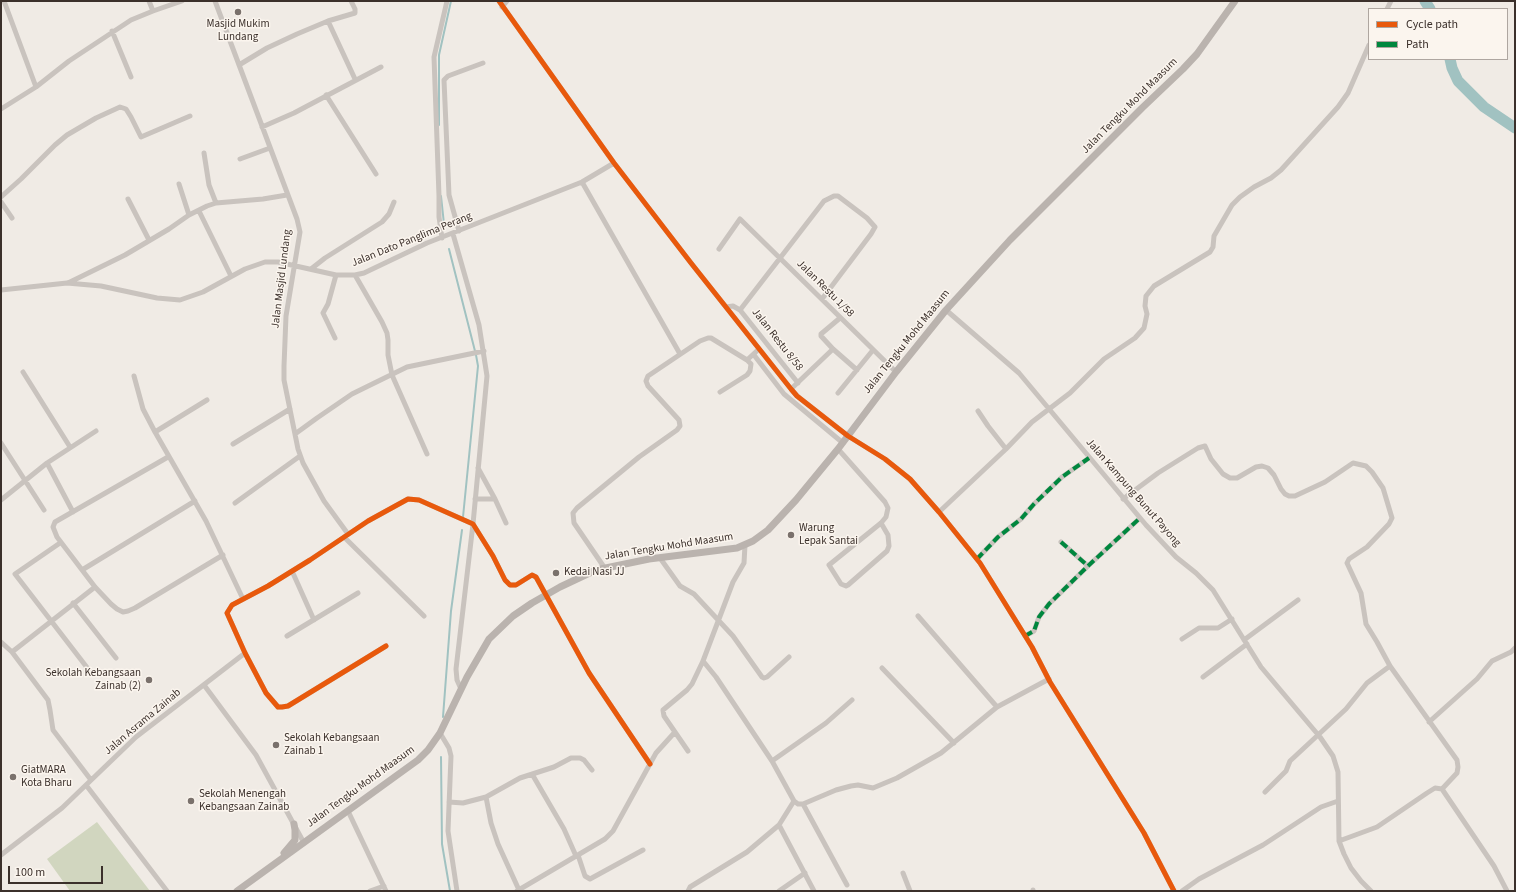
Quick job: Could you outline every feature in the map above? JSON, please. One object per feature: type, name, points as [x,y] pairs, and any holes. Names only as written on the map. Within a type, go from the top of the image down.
[{"type":"main road","name":"Jalan Tengku Mohd Maasum","points":[[236,891],[418,760],[428,750],[440,733],[478,657],[496,632],[513,616],[547,594],[582,576],[604,568],[660,558],[737,548],[745,545],[768,530],[796,500],[840,446],[896,372],[946,310],[1010,240],[1183,69],[1197,54],[1235,1]]},
{"type":"main road","points":[[276,862],[295,840],[294,824]]},
{"type":"street","points":[[4,1],[36,87]]},
{"type":"street","points":[[149,1],[153,11]]},
{"type":"street","points":[[1,109],[36,87],[69,61],[112,31],[131,20],[182,1]]},
{"type":"street","name":"Jalan Masjid Lundang","points":[[215,1],[297,218],[300,232],[286,316],[284,366],[284,380],[300,456],[326,505],[346,535],[424,616]]},
{"type":"street","points":[[239,64],[267,48],[328,21],[355,13],[355,9],[351,1]]},
{"type":"street","points":[[442,238],[439,217],[434,56],[447,1]]},
{"type":"street","points":[[498,1],[614,164],[797,396],[848,436],[885,459],[910,479],[977,559],[1144,833],[1174,891]]},
{"type":"street","points":[[502,7],[507,1]]},
{"type":"street","points":[[328,21],[355,79]]},
{"type":"street","points":[[112,31],[131,77]]},
{"type":"street","points":[[939,512],[1006,450],[1032,422],[1070,393],[1104,359],[1135,338],[1144,328],[1147,314],[1145,306],[1146,296],[1154,286],[1210,252],[1213,247],[1214,236],[1232,205],[1254,187],[1271,178],[1281,170],[1338,107],[1348,93],[1368,47]]},
{"type":"street","points":[[459,231],[449,195],[444,80],[448,76],[483,63]]},
{"type":"street","points":[[262,127],[380,67]]},
{"type":"street","points":[[326,95],[376,174]]},
{"type":"street","points":[[1,197],[67,135],[120,107],[126,109],[141,137],[190,116]]},
{"type":"street","points":[[240,159],[270,148]]},
{"type":"street","points":[[204,153],[209,185],[216,203]]},
{"type":"street","name":"Jalan Dato Panglima Perang","points":[[1,290],[68,284],[101,286],[157,298],[180,300],[203,292],[232,276],[265,262],[294,264],[336,275],[355,275],[364,273],[442,238],[582,182],[614,164]]},
{"type":"street","points":[[582,182],[680,354]]},
{"type":"street","points":[[179,184],[189,215]]},
{"type":"street","points":[[68,284],[124,255],[169,229],[189,215],[216,203],[263,199],[287,194]]},
{"type":"street","points":[[726,307],[733,306],[740,310],[824,202],[834,196],[838,196],[867,218],[875,227],[822,299]]},
{"type":"street","points":[[128,199],[149,240]]},
{"type":"street","points":[[1,202],[12,218]]},
{"type":"street","points":[[311,269],[325,258],[382,222],[389,214],[394,202]]},
{"type":"street","points":[[199,211],[232,276]]},
{"type":"street","name":"Jalan Restu 1/58","points":[[719,249],[740,219],[896,372]]},
{"type":"street","points":[[453,234],[479,325],[479,352],[487,376],[473,524],[456,670],[457,680],[461,689]]},
{"type":"street","points":[[334,338],[323,313],[328,304],[336,275]]},
{"type":"street","points":[[355,275],[387,333],[388,355],[392,375],[427,454]]},
{"type":"street","name":"Jalan Restu 8/58","points":[[740,310],[798,383]]},
{"type":"street","name":"Jalan Kampung Bunut Payong","points":[[946,310],[1019,373],[1140,518],[1176,557],[1206,582],[1213,590],[1261,667],[1318,735],[1333,756],[1337,764],[1338,772],[1339,841],[1351,868],[1371,891]]},
{"type":"street","points":[[840,318],[821,336],[832,349],[856,370]]},
{"type":"street","points":[[604,568],[574,523],[573,513],[577,508],[639,457],[677,430],[680,426],[679,420],[648,386],[646,381],[648,376],[703,339],[711,338],[751,364],[751,368],[747,376],[720,392]]},
{"type":"street","points":[[747,360],[759,349]]},
{"type":"street","points":[[791,389],[832,349]]},
{"type":"street","points":[[838,393],[873,350]]},
{"type":"street","points":[[295,434],[352,394],[407,367],[479,352]]},
{"type":"street","points":[[754,355],[784,394],[840,446],[885,502],[888,508],[886,517],[881,523],[829,565],[841,584],[846,586],[848,585],[887,552],[889,546],[888,535],[881,523]]},
{"type":"street","points":[[23,372],[70,447]]},
{"type":"street","points":[[134,376],[143,409],[168,457],[195,501],[243,599]]},
{"type":"street","points":[[155,432],[207,400]]},
{"type":"street","points":[[233,444],[290,408]]},
{"type":"street","points":[[978,411],[1006,450]]},
{"type":"street","points":[[1,500],[47,463],[96,431]]},
{"type":"street","points":[[1,443],[44,510]]},
{"type":"street","points":[[1123,498],[1158,473],[1198,448],[1205,446],[1223,474],[1230,478],[1237,478],[1256,467],[1262,466],[1268,468],[1274,475],[1281,489],[1289,496],[1295,496],[1325,482],[1353,463],[1366,466],[1383,488],[1392,518],[1389,524],[1367,547],[1349,559],[1347,563],[1361,593],[1366,624],[1390,666],[1457,760],[1457,772],[1442,789]]},
{"type":"street","points":[[235,503],[300,456]]},
{"type":"street","points":[[168,457],[55,522],[53,527],[60,543],[95,587],[116,609],[123,612],[128,611],[223,556]]},
{"type":"street","points":[[977,559],[998,537],[1021,519],[1062,477],[1089,458]]},
{"type":"street","points":[[47,463],[72,512]]},
{"type":"street","points":[[478,468],[506,523]]},
{"type":"street","points":[[386,646],[288,706],[282,707],[275,704],[268,696],[245,653],[227,613],[232,606],[292,571],[368,521],[412,498],[419,500],[473,524],[508,583],[516,586],[530,576],[534,575],[547,594],[589,673],[650,764]]},
{"type":"street","points":[[475,499],[495,499]]},
{"type":"street","points":[[82,570],[195,501]]},
{"type":"street","points":[[1025,636],[1034,631],[1039,617],[1049,604],[1140,518]]},
{"type":"street","points":[[1061,542],[1088,566]]},
{"type":"street","points":[[60,543],[15,574],[92,674]]},
{"type":"street","points":[[688,751],[664,716],[663,710],[687,690],[703,661],[733,582],[744,563],[745,545]]},
{"type":"street","points":[[660,558],[680,586],[694,594],[733,636],[764,678],[789,657]]},
{"type":"street","points":[[292,571],[314,620]]},
{"type":"street","points":[[12,652],[95,587]]},
{"type":"street","points":[[288,636],[358,593]]},
{"type":"street","points":[[1203,677],[1298,600]]},
{"type":"street","points":[[73,603],[116,658]]},
{"type":"street","points":[[918,616],[998,707]]},
{"type":"street","points":[[1182,639],[1199,628],[1218,628],[1232,620]]},
{"type":"street","points":[[1,642],[12,652],[48,700],[52,726],[56,735],[91,780]]},
{"type":"street","points":[[1429,722],[1477,679],[1492,661],[1511,652],[1515,648]]},
{"type":"street","name":"Jalan Asrama Zainab","points":[[1,855],[62,808],[136,737],[245,653]]},
{"type":"street","points":[[703,661],[716,677],[772,761],[794,801],[798,804],[803,804],[836,790],[851,786],[873,788],[897,778],[941,753],[998,707],[1049,679]]},
{"type":"street","points":[[1265,792],[1286,771],[1290,761],[1346,709],[1367,683],[1390,666]]},
{"type":"street","points":[[882,668],[954,743]]},
{"type":"street","points":[[204,685],[256,755],[304,843]]},
{"type":"street","points":[[772,761],[826,723],[852,700]]},
{"type":"street","points":[[486,797],[486,805],[496,837],[518,890],[605,839],[613,831],[659,749],[675,732]]},
{"type":"street","points":[[440,733],[449,748],[451,756],[448,831],[457,891]]},
{"type":"street","points":[[448,802],[463,803],[486,797],[515,781],[554,767],[571,758],[576,757],[584,760],[592,770]]},
{"type":"street","points":[[532,774],[564,829],[577,855],[585,876],[590,879],[643,850]]},
{"type":"street","points":[[86,785],[167,891]]},
{"type":"street","points":[[1339,841],[1377,827],[1435,788],[1442,789],[1494,866],[1507,891]]},
{"type":"street","points":[[688,891],[690,887],[749,851],[779,825],[794,801]]},
{"type":"street","points":[[1182,891],[1199,879],[1263,845],[1321,807],[1338,801]]},
{"type":"street","points":[[803,804],[847,885]]},
{"type":"street","points":[[348,811],[385,889],[370,891]]},
{"type":"street","points":[[779,825],[814,891]]},
{"type":"street","points":[[779,891],[805,873]]},
{"type":"street","points":[[903,873],[910,891]]},
{"type":"green space","points":[[97,822],[150,891],[70,891],[47,859]]},
{"type":"waterway","points":[[439,125],[439,55],[451,1]]},
{"type":"waterway","points":[[1425,1],[1429,8]]},
{"type":"waterway","points":[[1450,60],[1458,81],[1484,107],[1515,128]]},
{"type":"waterway","points":[[441,196],[444,224]]},
{"type":"waterway","points":[[449,249],[478,366],[463,517]]},
{"type":"waterway","points":[[443,717],[451,611],[462,530]]},
{"type":"waterway","points":[[441,757],[442,844],[450,891]]},
{"type":"marked path","points":[[977,559],[998,537],[1021,519],[1062,477],[1089,458]]},
{"type":"marked path","points":[[1025,636],[1034,631],[1039,617],[1049,604],[1140,518]]},
{"type":"marked path","points":[[1061,542],[1088,566]]},
{"type":"cycle path","points":[[499,1],[614,163],[791,389],[797,396],[848,436],[885,459],[910,479],[980,563],[1032,647],[1050,682],[1144,833],[1174,891]]},
{"type":"cycle path","points":[[386,646],[288,706],[278,707],[266,693],[245,653],[227,613],[232,605],[268,586],[368,521],[408,499],[419,500],[473,524],[493,556],[505,580],[510,585],[516,585],[532,575],[536,577],[589,673],[650,764]]},
{"type":"place","name":"Masjid Mukim Lundang","points":[[238,12]]},
{"type":"place","name":"Warung Lepak Santai","points":[[791,535]]},
{"type":"place","name":"Kedai Nasi JJ","points":[[556,573]]},
{"type":"place","name":"Sekolah Kebangsaan Zainab (2)","points":[[149,680]]},
{"type":"place","name":"Sekolah Kebangsaan Zainab 1","points":[[276,745]]},
{"type":"place","name":"GiatMARA Kota Bharu","points":[[13,777]]},
{"type":"place","name":"Sekolah Menengah Kebangsaan Zainab","points":[[191,801]]}]
